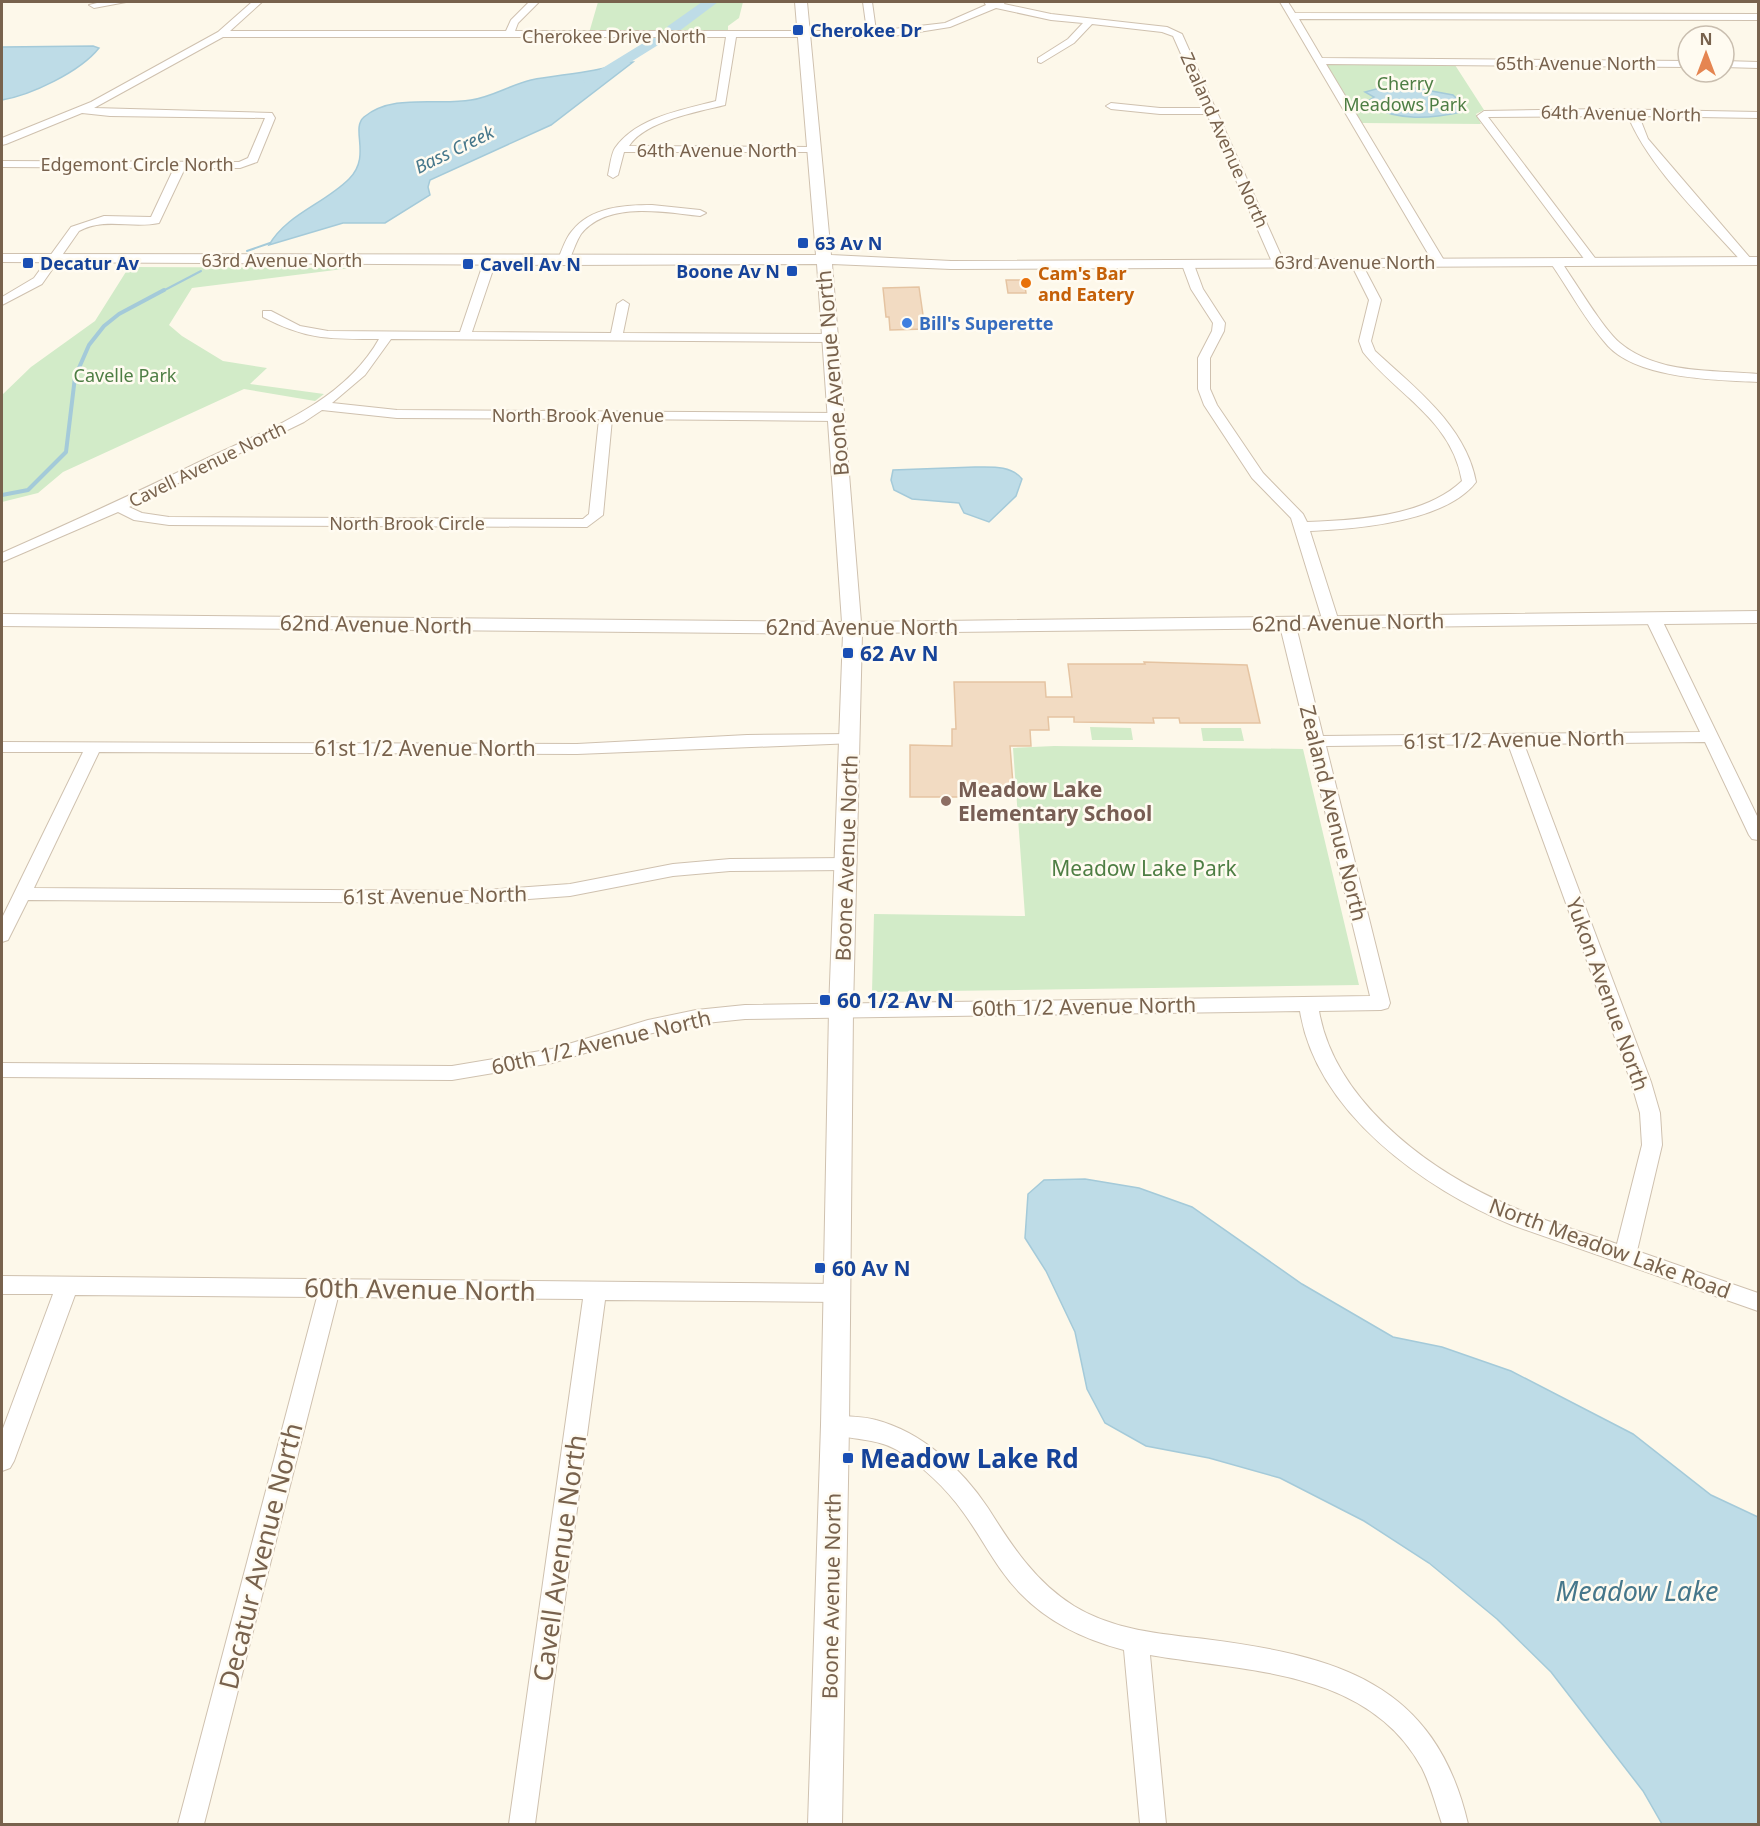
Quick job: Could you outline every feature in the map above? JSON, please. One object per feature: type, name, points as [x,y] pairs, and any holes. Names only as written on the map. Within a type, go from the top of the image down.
[{"type":"street","points":[[94,5],[121,2]]},
{"type":"street","points":[[2,142],[83,110],[221,34],[257,2]]},
{"type":"street","points":[[509,35],[514,22],[534,2]]},
{"type":"street","name":"Boone Avenue North","points":[[801,2],[853,628],[841,1010],[836,1425],[825,1824]]},
{"type":"street","points":[[867,2],[872,35]]},
{"type":"street","points":[[1284,2],[1438,262]]},
{"type":"street","name":"Cherokee Drive North","points":[[221,34],[872,35],[933,29],[993,3]]},
{"type":"street","name":"Zealand Avenue North","points":[[993,3],[1051,17],[1164,29],[1178,34],[1278,262]]},
{"type":"street","points":[[1292,16],[1413,12],[1758,17]]},
{"type":"street","points":[[1041,60],[1071,41],[1090,21]]},
{"type":"street","points":[[613,175],[620,149],[638,132],[670,116],[721,103],[731,36]]},
{"type":"street","name":"65th Avenue North","points":[[1319,62],[1676,64]]},
{"type":"street","points":[[1736,64],[1758,65]]},
{"type":"street","points":[[1111,106],[1160,111],[1211,111]]},
{"type":"street","name":"Edgemont Circle North","points":[[2,164],[248,163],[253,160],[270,118],[268,115],[256,114],[110,113],[83,110]]},
{"type":"street","points":[[1632,112],[1643,139],[1656,156],[1753,261]]},
{"type":"street","name":"64th Avenue North","points":[[1592,262],[1515,156],[1495,134],[1482,116],[1484,114],[1632,112],[1758,115]]},
{"type":"street","name":"64th Avenue North","points":[[620,149],[814,150]]},
{"type":"street","points":[[2,302],[38,281],[75,229],[82,225],[99,220],[155,221],[181,165]]},
{"type":"street","points":[[563,261],[576,234],[591,220],[603,215],[641,209],[700,213]]},
{"type":"street","name":"63rd Avenue North","points":[[2,258],[563,261],[576,265],[641,267],[823,263],[939,269],[951,265],[1187,262],[1753,261]]},
{"type":"street","points":[[465,336],[490,261]]},
{"type":"street","points":[[1187,262],[1197,289],[1219,323],[1218,331],[1203,365],[1202,373],[1208,397],[1257,475],[1290,507],[1302,527],[1331,622]]},
{"type":"street","points":[[1302,527],[1358,523],[1440,503],[1454,498],[1469,482],[1466,464],[1433,411],[1369,352],[1365,341],[1373,317],[1375,300],[1356,262]]},
{"type":"street","points":[[1556,262],[1613,344],[1622,352],[1663,368],[1758,378]]},
{"type":"street","points":[[616,337],[623,304]]},
{"type":"street","points":[[267,314],[305,333],[829,338]]},
{"type":"street","name":"Cavell Avenue North","points":[[2,558],[118,507],[272,434],[322,406],[375,355],[387,335]]},
{"type":"street","name":"North Brook Avenue","points":[[322,406],[397,414],[836,417]]},
{"type":"street","name":"North Brook Circle","points":[[118,507],[139,517],[169,521],[587,523],[596,515],[606,415]]},
{"type":"street","name":"62nd Avenue North","points":[[2,620],[853,628],[1758,617]]},
{"type":"street","points":[[1653,618],[1758,835]]},
{"type":"street","name":"Zealand Avenue North","points":[[1287,622],[1381,1003]]},
{"type":"street","name":"61st 1/2 Avenue North","points":[[1317,741],[1711,737]]},
{"type":"street","name":"61st 1/2 Avenue North","points":[[2,747],[577,749],[747,740],[849,739]]},
{"type":"street","name":"Yukon Avenue North","points":[[1514,739],[1641,1082],[1650,1113],[1652,1145],[1625,1256]]},
{"type":"street","points":[[2,936],[93,748]]},
{"type":"street","name":"61st Avenue North","points":[[22,894],[472,897],[570,890],[673,870],[730,865],[846,864]]},
{"type":"street","name":"North Meadow Lake Road","points":[[1308,1003],[1315,1034],[1349,1096],[1377,1127],[1410,1156],[1488,1205],[1758,1302]]},
{"type":"street","name":"60th 1/2 Avenue North","points":[[2,1070],[452,1073],[552,1056],[648,1027],[696,1017],[745,1012],[1381,1003]]},
{"type":"street","name":"60th Avenue North","points":[[2,1285],[837,1293]]},
{"type":"street","points":[[2,1461],[67,1286]]},
{"type":"street","name":"Decatur Avenue North","points":[[191,1824],[330,1287]]},
{"type":"street","name":"Cavell Avenue North","points":[[522,1824],[595,1291]]},
{"type":"street","points":[[836,1425],[877,1430],[916,1451],[951,1479],[978,1513],[1000,1552],[1022,1580],[1076,1622],[1136,1642],[1296,1664],[1331,1675],[1367,1694],[1401,1719],[1425,1749],[1442,1783],[1455,1824]]},
{"type":"street","points":[[1136,1642],[1153,1824]]},
{"type":"green space","points":[[598,2],[743,2],[739,18],[728,26],[728,33],[589,33]]},
{"type":"green space","name":"Cherry Meadows Park","points":[[1326,64],[1455,65],[1484,110],[1476,114],[1481,124],[1362,123]]},
{"type":"green space","name":"Cavelle Park","points":[[129,267],[351,268],[192,288],[169,325],[182,336],[223,361],[267,368],[250,384],[324,394],[315,401],[244,389],[63,472],[38,493],[2,502],[2,395],[31,367],[95,321]]},
{"type":"green space","points":[[1090,727],[1131,728],[1133,740],[1092,740]]},
{"type":"green space","points":[[1201,728],[1241,728],[1244,741],[1203,741]]},
{"type":"green space","name":"Meadow Lake Park","points":[[1054,746],[1303,749],[1359,985],[872,992],[874,914],[1025,916],[1013,748]]},
{"type":"water","points":[[93,46],[99,48],[68,74],[40,88],[2,100],[2,47]]},
{"type":"water","points":[[633,62],[551,125],[430,180],[428,187],[430,195],[385,223],[343,223],[269,245],[286,225],[349,179],[359,161],[360,122],[376,110],[402,103],[471,100],[531,80],[590,71]]},
{"type":"water","points":[[1410,87],[1453,95],[1463,105],[1462,112],[1426,117],[1392,114],[1369,106],[1368,101],[1374,97],[1365,92],[1380,88]]},
{"type":"water","points":[[975,467],[1007,469],[1022,479],[1016,496],[989,522],[964,513],[959,503],[912,499],[894,490],[891,480],[893,470]]},
{"type":"water","name":"Meadow Lake","points":[[1085,1179],[1139,1188],[1192,1207],[1302,1284],[1393,1337],[1442,1347],[1511,1371],[1633,1434],[1711,1495],[1758,1517],[1758,1824],[1662,1824],[1643,1791],[1551,1672],[1497,1619],[1429,1563],[1364,1521],[1280,1478],[1209,1458],[1146,1446],[1105,1423],[1087,1389],[1075,1332],[1046,1271],[1025,1238],[1028,1194],[1044,1180]]},
{"type":"building","points":[[1006,280],[1024,280],[1026,293],[1008,293]]},
{"type":"building","points":[[919,287],[925,329],[890,330],[889,317],[886,317],[883,288]]},
{"type":"building","name":"Meadow Lake Elementary School","points":[[1144,662],[1247,665],[1260,723],[1180,723],[1179,718],[1153,718],[1154,723],[1074,722],[1074,717],[1048,717],[1049,730],[1030,730],[1031,746],[1010,746],[1014,797],[910,797],[910,745],[952,746],[952,729],[956,729],[954,682],[1045,682],[1046,697],[1072,697],[1068,664],[1145,664]]},
{"type":"waterway","name":"Bass Creek","points":[[673,29],[711,2]]},
{"type":"waterway","name":"Bass Creek","points":[[591,80],[658,39]]},
{"type":"waterway","name":"Bass Creek","points":[[247,251],[270,243]]},
{"type":"waterway","name":"Bass Creek","points":[[161,292],[201,271]]},
{"type":"waterway","name":"Bass Creek","points":[[2,495],[28,490],[66,452],[75,377],[89,345],[104,326],[119,314],[164,290]]},
{"type":"place","name":"Cherokee Dr","points":[[798,30]]},
{"type":"place","name":"63 Av N","points":[[803,243]]},
{"type":"place","name":"Decatur Av","points":[[28,263]]},
{"type":"place","name":"Cavell Av N","points":[[468,264]]},
{"type":"place","name":"Boone Av N","points":[[792,271]]},
{"type":"place","name":"Cam's Bar and Eatery","points":[[1026,283]]},
{"type":"place","name":"Bill's Superette","points":[[907,323]]},
{"type":"place","name":"62 Av N","points":[[848,653]]},
{"type":"place","name":"Meadow Lake Elementary School","points":[[946,801]]},
{"type":"place","name":"60 1/2 Av N","points":[[825,1000]]},
{"type":"place","name":"60 Av N","points":[[820,1268]]},
{"type":"place","name":"Meadow Lake Rd","points":[[848,1458]]}]
